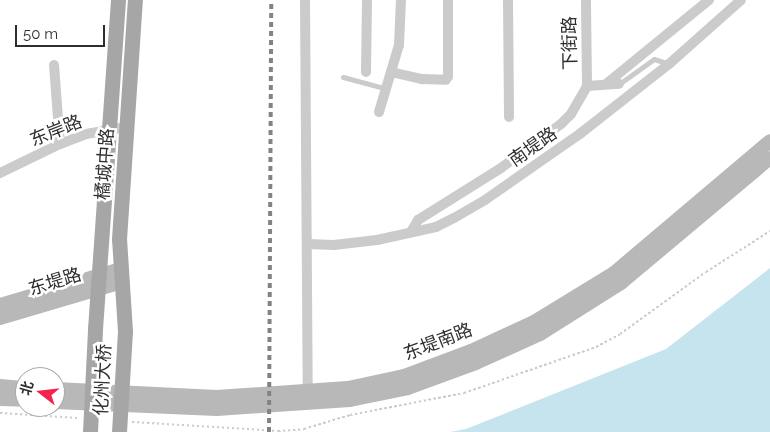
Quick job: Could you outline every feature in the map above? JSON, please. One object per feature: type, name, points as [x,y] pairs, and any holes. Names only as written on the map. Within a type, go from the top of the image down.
[{"type":"main road","name":"橘城中路","points":[[95,329],[118,0]]},
{"type":"main road","name":"橘城中路","points":[[125,331],[119,239],[135,0]]},
{"type":"main road","name":"东堤南路","points":[[65,402],[217,410],[308,398],[404,376],[471,351],[534,322],[614,273],[770,141]]},
{"type":"main road","name":"东堤南路","points":[[65,389],[217,397],[350,400],[408,388],[476,363],[540,334],[621,283],[770,158]]},
{"type":"main road","name":"东堤路","points":[[0,305],[121,276]]},
{"type":"main road","name":"东堤路","points":[[0,318],[98,282]]},
{"type":"main road","name":"化州大桥","points":[[90,432],[95,329]]},
{"type":"main road","name":"化州大桥","points":[[119,432],[125,331]]},
{"type":"main road","points":[[0,386],[15,387]]},
{"type":"main road","points":[[0,399],[15,400]]},
{"type":"street","points":[[305,0],[308,398]]},
{"type":"street","points":[[366,72],[367,0]]},
{"type":"street","points":[[379,112],[399,46],[401,0]]},
{"type":"street","points":[[391,72],[422,80],[447,78],[448,0]]},
{"type":"street","points":[[508,0],[509,117]]},
{"type":"street","name":"下街路","points":[[586,0],[587,86]]},
{"type":"street","points":[[606,84],[709,0]]},
{"type":"street","name":"南堤路","points":[[308,244],[341,244],[436,227],[485,200],[581,133],[669,64],[741,0]]},
{"type":"street","points":[[54,65],[60,144]]},
{"type":"street","points":[[411,232],[418,220],[501,168],[561,124],[581,100],[587,86],[618,84]]},
{"type":"street","name":"东岸路","points":[[0,174],[60,144],[86,134],[126,128]]},
{"type":"lane","points":[[618,84],[654,59],[669,64]]},
{"type":"lane","points":[[343,77],[381,87],[387,84]]},
{"type":"water","points":[[770,268],[770,432],[450,432],[466,429],[666,349]]},
{"type":"railway","points":[[269,432],[271,0]]}]
